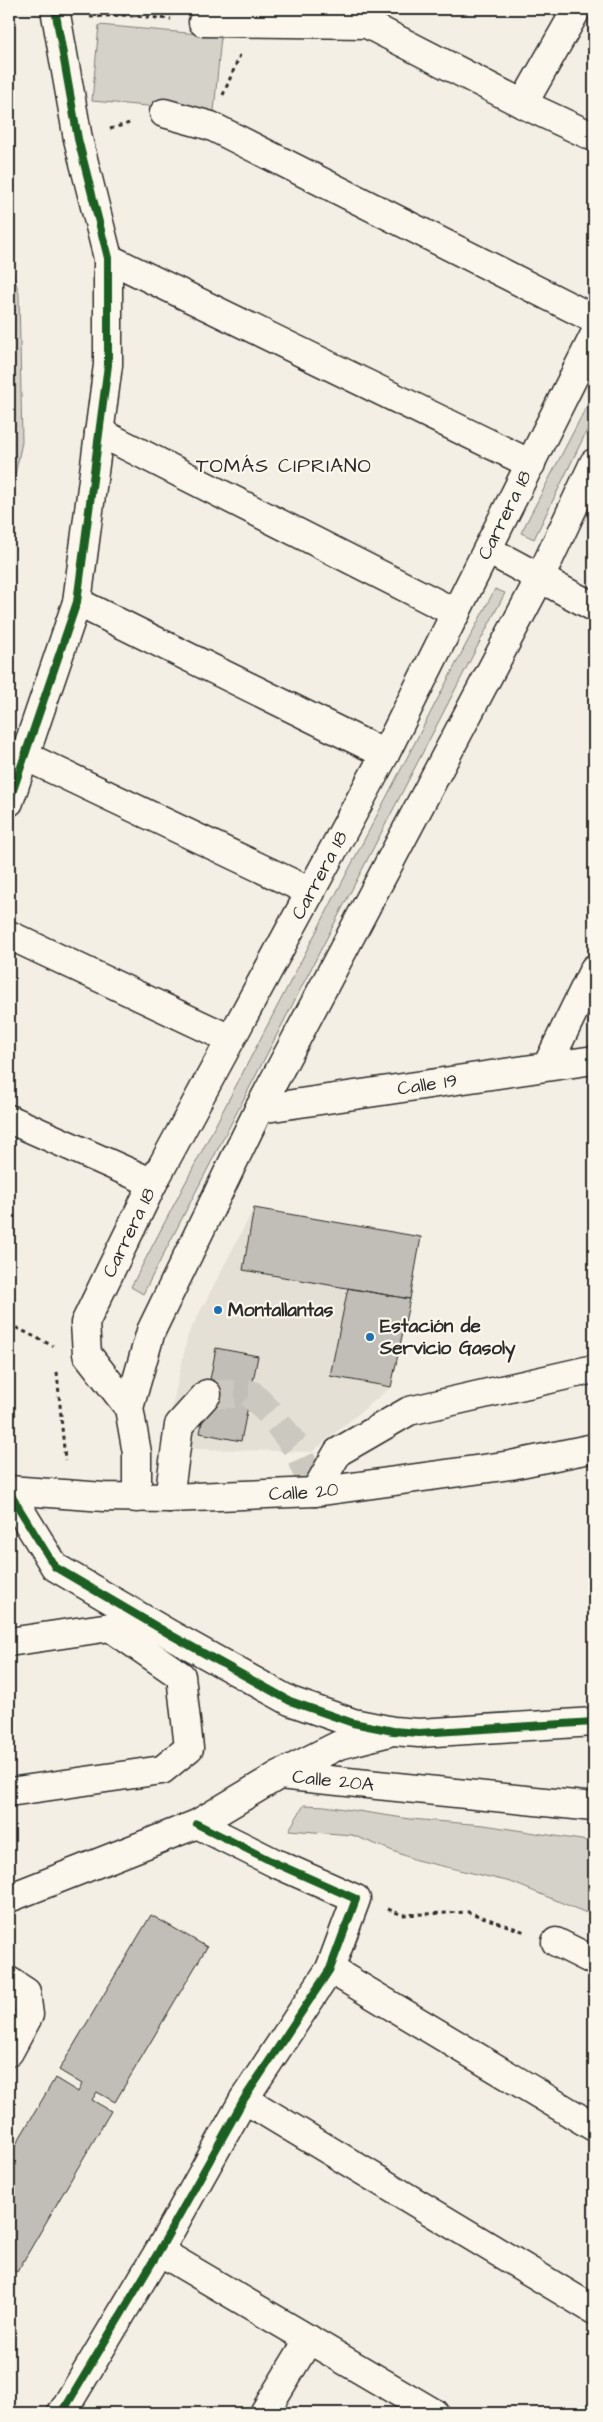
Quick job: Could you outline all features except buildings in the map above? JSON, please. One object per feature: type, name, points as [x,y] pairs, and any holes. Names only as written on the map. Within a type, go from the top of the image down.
[{"type":"street","points":[[522,104],[577,9]]},
{"type":"street","points":[[9,802],[77,602],[108,365],[108,258],[78,139],[56,14]]},
{"type":"street","points":[[204,22],[254,22],[370,16],[522,104],[594,137]]},
{"type":"street","points":[[164,113],[211,126],[594,319]]},
{"type":"street","points":[[108,258],[531,464]]},
{"type":"street","name":"Carrera 18","points":[[87,1354],[85,1323],[153,1183],[385,754],[594,336]]},
{"type":"street","points":[[99,432],[456,613]]},
{"type":"street","points":[[136,1498],[137,1453],[129,1408],[151,1331],[259,1109],[540,578],[594,463]]},
{"type":"street","points":[[488,550],[594,606]]},
{"type":"street","points":[[77,602],[385,754]]},
{"type":"street","points":[[25,756],[311,892]]},
{"type":"street","points":[[9,935],[230,1039]]},
{"type":"street","points":[[547,1066],[594,969]]},
{"type":"street","name":"Calle 19","points":[[259,1109],[594,1060]]},
{"type":"street","points":[[9,1119],[153,1183]]},
{"type":"street","points":[[87,1354],[129,1408]]},
{"type":"street","points":[[315,1492],[338,1452],[409,1411],[594,1369]]},
{"type":"street","points":[[169,1498],[179,1425],[207,1394]]},
{"type":"street","name":"Calle 20","points":[[9,1491],[64,1496],[136,1498],[315,1492],[511,1465],[594,1448]]},
{"type":"street","points":[[9,1491],[55,1567],[171,1636],[290,1701],[353,1723],[393,1731],[419,1733],[594,1722]]},
{"type":"street","points":[[9,1642],[110,1627],[181,1676],[189,1748],[162,1770],[9,1792]]},
{"type":"street","points":[[279,1775],[339,1745],[393,1731]]},
{"type":"street","name":"Calle 20A","points":[[9,1898],[197,1824],[279,1775],[594,1807]]},
{"type":"street","points":[[62,2413],[159,2251],[244,2099],[330,1969],[356,1899],[275,1863],[197,1824]]},
{"type":"street","points":[[556,1942],[594,1961]]},
{"type":"street","points":[[330,1969],[594,2127]]},
{"type":"street","points":[[9,1982],[26,1992],[29,2015],[9,2052]]},
{"type":"street","points":[[244,2099],[594,2310]]},
{"type":"street","points":[[159,2251],[434,2413]]},
{"type":"street","points":[[264,2413],[309,2339]]},
{"type":"path","points":[[122,9],[122,15]]},
{"type":"path","points":[[56,14],[122,15],[204,22]]},
{"type":"path","points":[[211,126],[254,22]]},
{"type":"path","points":[[78,139],[164,113]]},
{"type":"path","points":[[9,1324],[55,1348],[87,1354]]},
{"type":"path","points":[[56,1366],[65,1461]]},
{"type":"path","points":[[356,1899],[402,1914],[468,1912],[556,1942]]},
{"type":"shaded area","points":[[99,25],[221,36],[214,112],[92,101]]},
{"type":"shaded area","points":[[9,257],[19,294],[22,442],[9,504]]},
{"type":"shaded area","points":[[594,392],[594,416],[534,539],[521,533]]},
{"type":"shaded area","points":[[495,589],[505,593],[143,1294],[131,1287]]},
{"type":"shaded area","points":[[254,1208],[421,1237],[391,1387],[312,1452],[163,1448],[188,1335]]},
{"type":"shaded area","points":[[304,1805],[325,1806],[410,1819],[484,1825],[594,1842],[594,1916],[511,1882],[416,1860],[352,1835],[289,1830]]},
{"type":"tunnel","points":[[207,1394],[251,1394],[269,1412],[296,1447],[315,1492]]},
{"type":"cycle path","points":[[9,802],[77,602],[108,365],[108,258],[78,139],[55,9]]},
{"type":"cycle path","points":[[9,1492],[55,1567],[171,1635],[290,1701],[353,1723],[393,1731],[419,1733],[594,1722]]},
{"type":"cycle path","points":[[62,2413],[159,2251],[244,2099],[330,1969],[356,1899],[275,1863],[197,1824]]},
{"type":"place","name":"Montallantas","points":[[218,1310]]},
{"type":"place","name":"Estación de Servicio Gasoly","points":[[370,1337]]},
{"type":"district","name":"TOMÁS CIPRIANO","points":[[284,466]]}]
